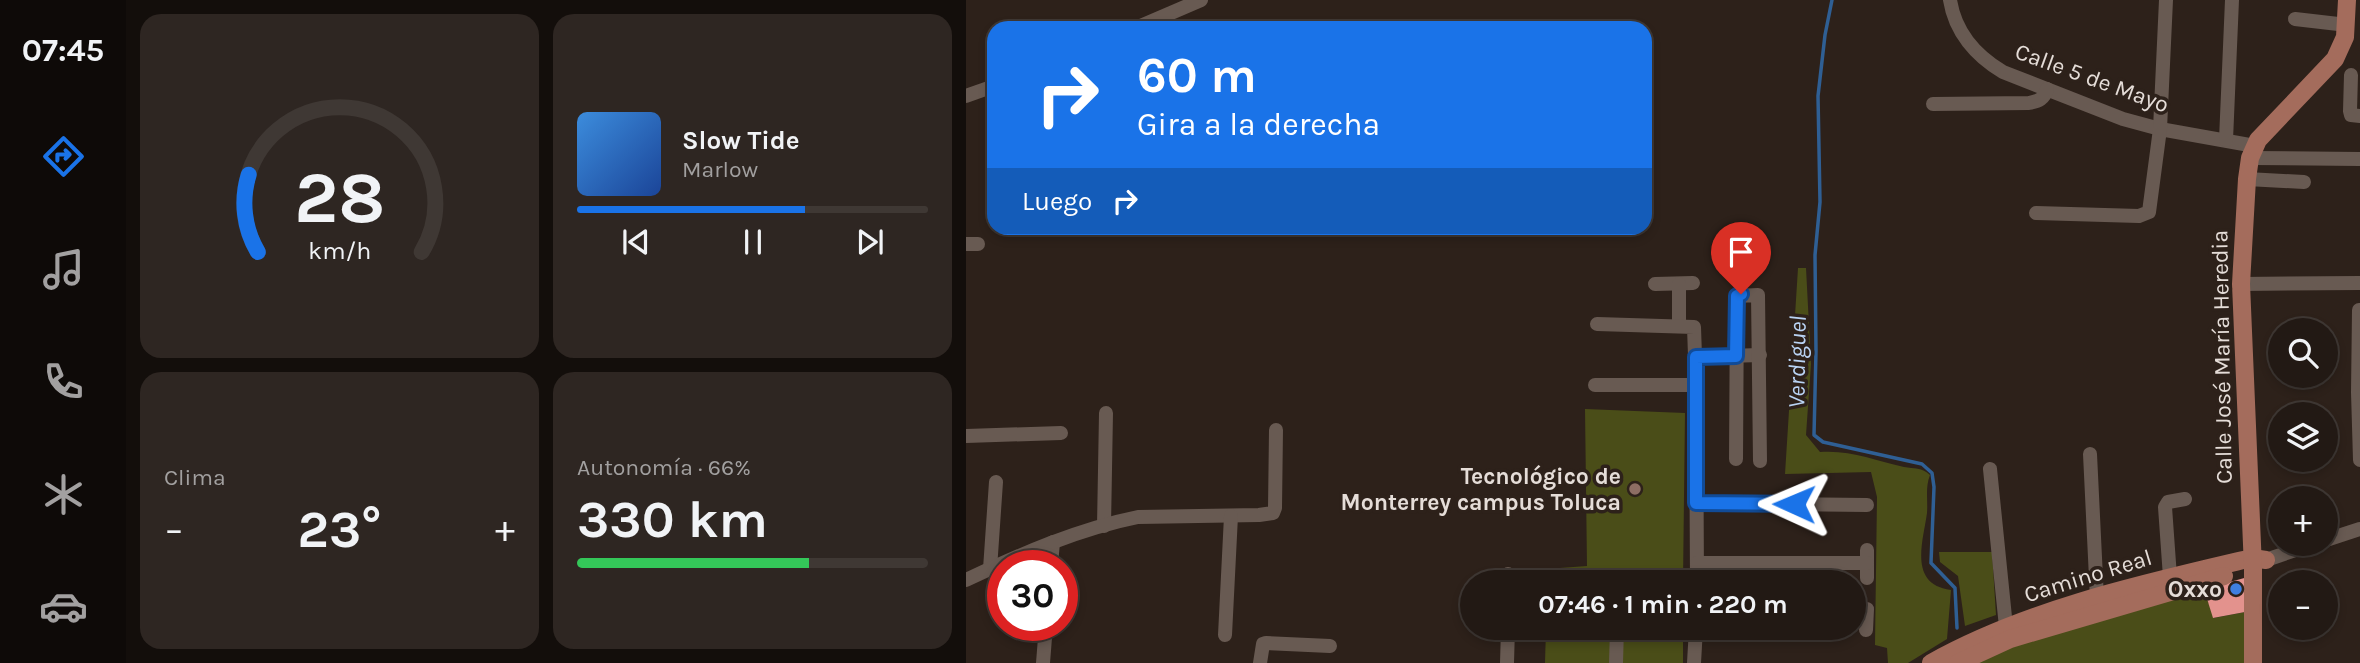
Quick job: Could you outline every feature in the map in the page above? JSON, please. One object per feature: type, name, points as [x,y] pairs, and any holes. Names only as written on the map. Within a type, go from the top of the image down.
[{"type":"main road","points":[[2253,152],[2264,133],[2335,59],[2347,25],[2347,0]]},
{"type":"main road","name":"Calle José María Heredia","points":[[2253,152],[2247,179],[2241,284],[2257,562],[2253,663]]},
{"type":"main road","name":"Camino Real","points":[[1958,663],[2097,599],[2170,578],[2257,562]]},
{"type":"main road","name":"Camino Real","points":[[1931,663],[2006,627],[2043,622],[2257,562]]},
{"type":"street","points":[[1152,21],[1200,0]]},
{"type":"street","name":"Calle 5 de Mayo","points":[[1950,0],[1956,23],[1989,64],[2123,119],[2160,129],[2226,140],[2253,152],[2360,159]]},
{"type":"street","points":[[2036,214],[2147,215],[2160,129],[2166,0]]},
{"type":"street","points":[[2226,140],[2232,0]]},
{"type":"street","points":[[2295,19],[2347,25]]},
{"type":"street","points":[[2322,73],[2355,76],[2350,111],[2351,115],[2360,116]]},
{"type":"street","points":[[966,96],[987,88]]},
{"type":"street","points":[[1933,104],[2029,103],[2039,101],[2045,96],[2047,89]]},
{"type":"street","points":[[2247,179],[2304,182]]},
{"type":"street","points":[[1654,284],[1686,283],[1679,325]]},
{"type":"street","points":[[2241,284],[2360,283]]},
{"type":"street","points":[[1741,294],[1758,295],[1760,298],[1760,355],[1760,454],[1736,453],[1737,296],[1741,294]]},
{"type":"street","points":[[2359,310],[2360,460]]},
{"type":"street","points":[[1597,324],[1694,327],[1697,570]]},
{"type":"street","points":[[1696,357],[1760,355]]},
{"type":"street","points":[[1595,385],[1696,385]]},
{"type":"street","points":[[1104,526],[1106,413]]},
{"type":"street","points":[[1034,550],[1139,517],[1273,513],[1276,430]]},
{"type":"street","points":[[966,436],[1061,433]]},
{"type":"street","points":[[2090,454],[2097,599]]},
{"type":"street","points":[[1990,468],[2006,627]]},
{"type":"street","points":[[991,550],[996,482]]},
{"type":"street","points":[[2170,578],[2165,507],[2168,502],[2185,499]]},
{"type":"street","points":[[1696,503],[1867,504]]},
{"type":"street","points":[[1225,635],[1231,516]]},
{"type":"street","points":[[2338,536],[2360,528]]},
{"type":"street","points":[[1052,550],[1053,542]]},
{"type":"street","points":[[1697,563],[1867,556],[1867,578]]},
{"type":"street","name":"Camino Real","points":[[2257,562],[2276,556]]},
{"type":"street","points":[[966,580],[987,570]]},
{"type":"street","points":[[1507,640],[1507,663]]},
{"type":"street","points":[[1616,663],[1617,640]]},
{"type":"street","points":[[1694,663],[1695,640]]},
{"type":"street","points":[[1043,663],[1045,641]]},
{"type":"street","points":[[1260,663],[1263,644],[1329,646]]},
{"type":"green space","points":[[1798,268],[1806,268],[1811,364],[1806,435],[1820,452],[1852,454],[1921,469],[1930,475],[1921,560],[1923,571],[1929,580],[1937,586],[1951,590],[1947,639],[1908,663],[1888,663],[1887,648],[1875,645],[1877,497],[1871,472],[1785,474]]},
{"type":"green space","name":"Tecnológico de Monterrey campus Toluca","points":[[1585,409],[1685,413],[1683,570],[1546,570],[1587,566]]},
{"type":"green space","points":[[1939,552],[1992,552],[1996,615],[1965,626],[1958,576],[1940,562]]},
{"type":"green space","points":[[2204,589],[2214,618],[2245,612],[2245,663],[1970,663],[2026,639]]},
{"type":"green space","points":[[1546,640],[1683,640],[1683,663],[1545,663]]},
{"type":"building","points":[[2248,577],[2245,612],[2213,618],[2204,589]]},
{"type":"waterway","name":"Verdiguel","points":[[1832,0],[1818,96],[1820,202],[1815,255],[1814,435],[1823,442],[1922,464],[1932,473],[1934,487],[1931,563],[1955,588],[1957,628]]},
{"type":"place","name":"Tecnológico de Monterrey campus Toluca","points":[[1635,489]]},
{"type":"place","name":"Oxxo","points":[[2236,589]]},
{"type":"route","points":[[1741,294],[1737,296],[1736,356],[1696,357],[1696,503],[1794,504]]}]
